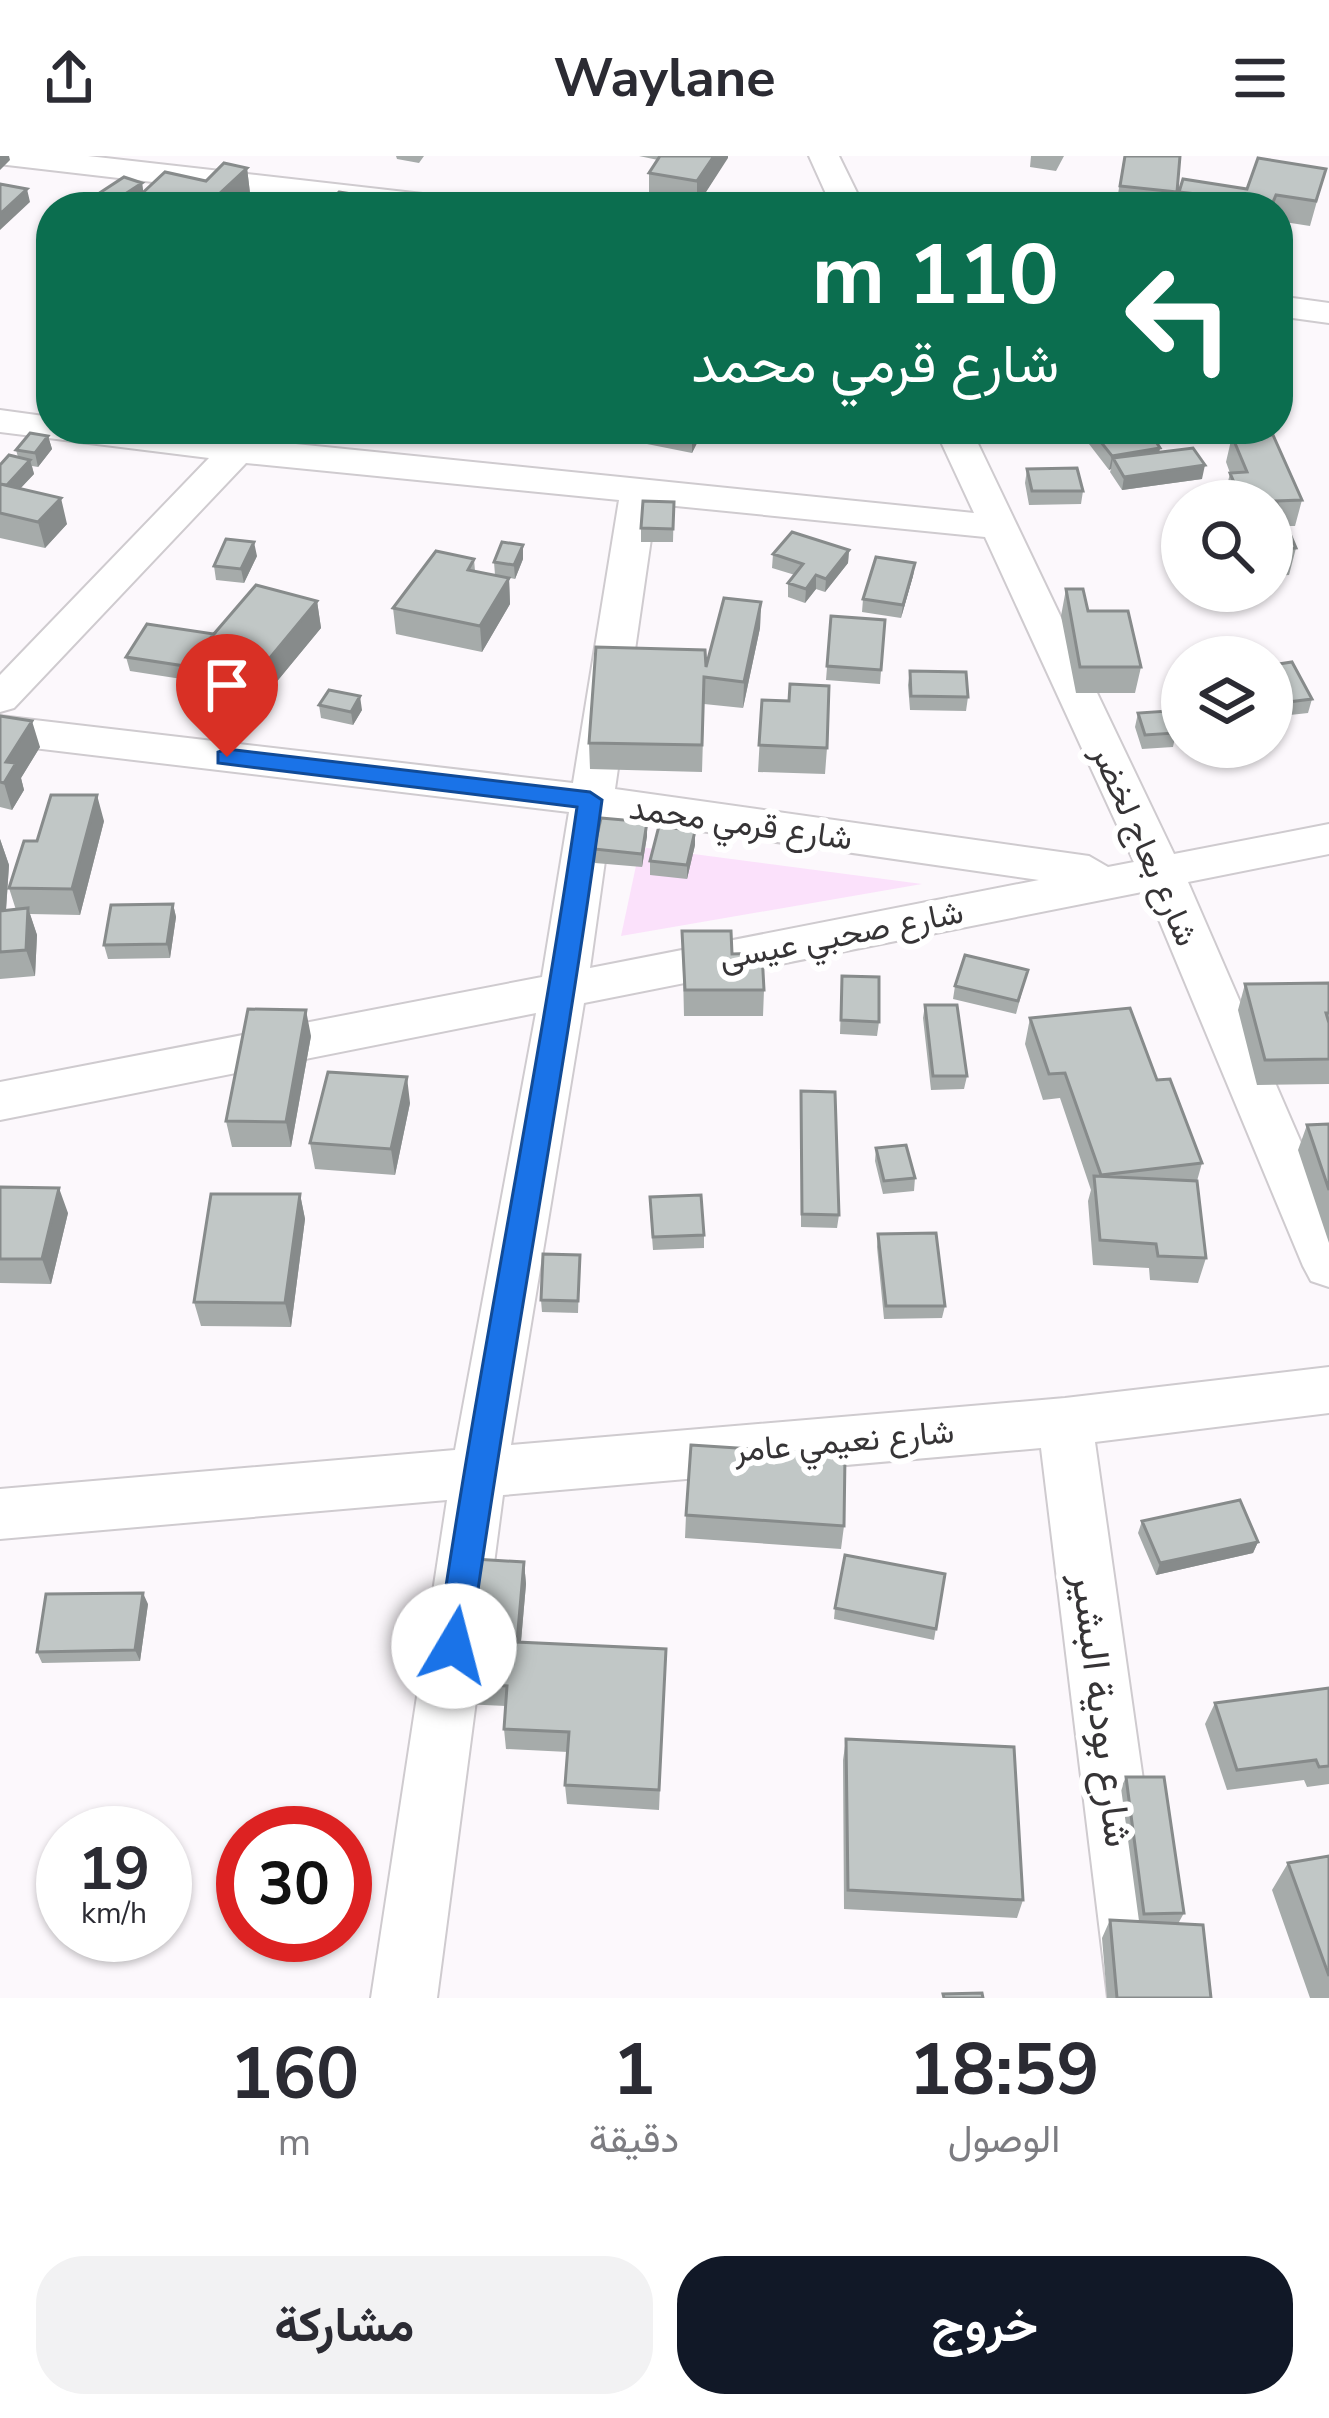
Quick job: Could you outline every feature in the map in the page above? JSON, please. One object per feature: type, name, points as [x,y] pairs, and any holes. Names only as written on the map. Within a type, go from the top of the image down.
[{"type":"street","points":[[7,156],[318,192]]},
{"type":"street","points":[[824,156],[841,192]]},
{"type":"street","points":[[1293,308],[1329,313]]},
{"type":"street","points":[[0,421],[36,426]]},
{"type":"street","points":[[181,444],[999,526]]},
{"type":"street","name":"شارع بعاج لخضر","points":[[960,444],[999,526],[1142,876],[1329,1266]]},
{"type":"street","points":[[0,699],[237,451]]},
{"type":"street","points":[[404,1998],[478,1470],[563,991],[639,492]]},
{"type":"street","name":"شارع قرمي محمد","points":[[0,730],[590,800],[1142,876]]},
{"type":"street","name":"شارع صحبي عيسى","points":[[0,1101],[1329,839]]},
{"type":"street","name":"شارع نعيمي عامر","points":[[0,1514],[1065,1422],[1329,1390]]},
{"type":"street","name":"شارع بودية البشير","points":[[1065,1422],[1141,1998]]},
{"type":"shaded area","points":[[640,847],[922,884],[621,936]]},
{"type":"building","points":[[660,156],[714,156],[697,181],[649,173]]},
{"type":"building","points":[[1125,156],[1180,156],[1177,192],[1120,186]]},
{"type":"building","points":[[1258,158],[1326,169],[1316,201],[1293,198],[1293,192],[1179,192],[1183,179],[1247,189]]},
{"type":"building","points":[[224,163],[247,168],[221,192],[144,192],[165,172],[206,181]]},
{"type":"building","points":[[124,177],[142,183],[128,192],[101,192]]},
{"type":"building","points":[[0,184],[27,189],[0,214]]},
{"type":"building","points":[[30,433],[36,434],[36,444],[42,444],[35,453],[16,450]]},
{"type":"building","points":[[1102,444],[1157,444],[1160,448],[1112,456]]},
{"type":"building","points":[[1235,444],[1277,444],[1302,500],[1293,500],[1293,480],[1233,480],[1230,473],[1247,472]]},
{"type":"building","points":[[1193,448],[1205,465],[1124,477],[1113,458]]},
{"type":"building","points":[[9,455],[30,460],[7,485],[0,484],[0,465]]},
{"type":"building","points":[[1077,468],[1083,491],[1032,491],[1027,469]]},
{"type":"building","points":[[0,484],[61,498],[38,522],[0,513]]},
{"type":"building","points":[[643,501],[674,502],[673,529],[641,528]]},
{"type":"building","points":[[792,532],[849,550],[826,579],[816,575],[806,589],[788,583],[803,564],[773,554]]},
{"type":"building","points":[[226,539],[254,542],[241,569],[214,566]]},
{"type":"building","points":[[502,542],[523,545],[514,565],[494,562]]},
{"type":"building","points":[[436,551],[474,559],[468,570],[509,578],[480,626],[393,608]]},
{"type":"building","points":[[876,557],[915,563],[903,605],[863,599]]},
{"type":"building","points":[[256,585],[317,601],[269,659],[207,642]]},
{"type":"building","points":[[1066,589],[1083,589],[1088,611],[1128,611],[1141,667],[1080,667]]},
{"type":"building","points":[[724,598],[761,602],[744,682],[704,677],[702,745],[589,743],[596,647],[705,650],[706,667]]},
{"type":"building","points":[[831,616],[885,620],[881,670],[827,666]]},
{"type":"building","points":[[147,624],[214,634],[198,668],[126,657]]},
{"type":"building","points":[[1293,664],[1312,699],[1293,701]]},
{"type":"building","points":[[910,671],[966,672],[968,697],[911,696]]},
{"type":"building","points":[[790,684],[829,686],[827,748],[759,745],[762,700],[789,701]]},
{"type":"building","points":[[329,690],[360,696],[351,712],[319,705]]},
{"type":"building","points":[[1161,711],[1161,734],[1145,735],[1138,713]]},
{"type":"building","points":[[0,716],[32,721],[6,762],[16,763],[4,783],[0,782]]},
{"type":"building","points":[[51,795],[97,795],[72,889],[9,888],[24,841],[37,841]]},
{"type":"building","points":[[601,818],[647,822],[642,854],[594,849]]},
{"type":"building","points":[[659,826],[695,831],[687,865],[650,861]]},
{"type":"building","points":[[173,904],[167,944],[104,945],[111,905]]},
{"type":"building","points":[[28,908],[26,950],[0,952],[0,911]]},
{"type":"building","points":[[682,931],[731,931],[732,954],[762,953],[764,990],[685,990]]},
{"type":"building","points":[[965,955],[1028,970],[1018,1001],[955,986]]},
{"type":"building","points":[[842,976],[879,977],[879,1022],[841,1020]]},
{"type":"building","points":[[1329,983],[1329,1059],[1265,1060],[1245,984]]},
{"type":"building","points":[[925,1005],[957,1005],[967,1076],[933,1076]]},
{"type":"building","points":[[1130,1008],[1157,1080],[1170,1079],[1202,1163],[1101,1175],[1065,1073],[1049,1074],[1030,1018]]},
{"type":"building","points":[[248,1009],[306,1010],[286,1122],[226,1121]]},
{"type":"building","points":[[328,1072],[407,1077],[391,1149],[310,1143]]},
{"type":"building","points":[[801,1091],[835,1092],[839,1215],[802,1214]]},
{"type":"building","points":[[1329,1124],[1329,1190],[1307,1125]]},
{"type":"building","points":[[906,1145],[915,1178],[884,1181],[876,1148]]},
{"type":"building","points":[[1094,1176],[1197,1181],[1206,1258],[1158,1256],[1156,1244],[1100,1240]]},
{"type":"building","points":[[0,1187],[59,1188],[42,1259],[0,1259]]},
{"type":"building","points":[[211,1194],[300,1194],[285,1303],[194,1302]]},
{"type":"building","points":[[701,1195],[704,1235],[653,1237],[650,1197]]},
{"type":"building","points":[[936,1233],[945,1306],[886,1306],[878,1234]]},
{"type":"building","points":[[543,1254],[580,1255],[578,1301],[541,1300]]},
{"type":"building","points":[[691,1445],[845,1455],[844,1526],[686,1515]]},
{"type":"building","points":[[1240,1500],[1258,1542],[1160,1563],[1142,1521]]},
{"type":"building","points":[[845,1555],[945,1574],[936,1629],[835,1608]]},
{"type":"building","points":[[474,1559],[524,1562],[517,1642],[666,1649],[659,1790],[565,1785],[569,1732],[504,1729],[507,1686],[459,1683]]},
{"type":"building","points":[[143,1593],[135,1650],[37,1652],[46,1594]]},
{"type":"building","points":[[1329,1688],[1329,1766],[1319,1767],[1316,1760],[1237,1770],[1215,1703]]},
{"type":"building","points":[[846,1739],[1014,1747],[1023,1900],[848,1890]]},
{"type":"building","points":[[1126,1777],[1164,1777],[1184,1913],[1144,1914]]},
{"type":"building","points":[[1329,1856],[1329,1976],[1288,1863]]},
{"type":"building","points":[[1110,1920],[1203,1925],[1211,1998],[1117,1998]]},
{"type":"building","points":[[982,1993],[983,1998],[944,1998],[943,1994]]},
{"type":"route","points":[[227,757],[590,800],[563,991],[478,1470],[454,1646]]}]
